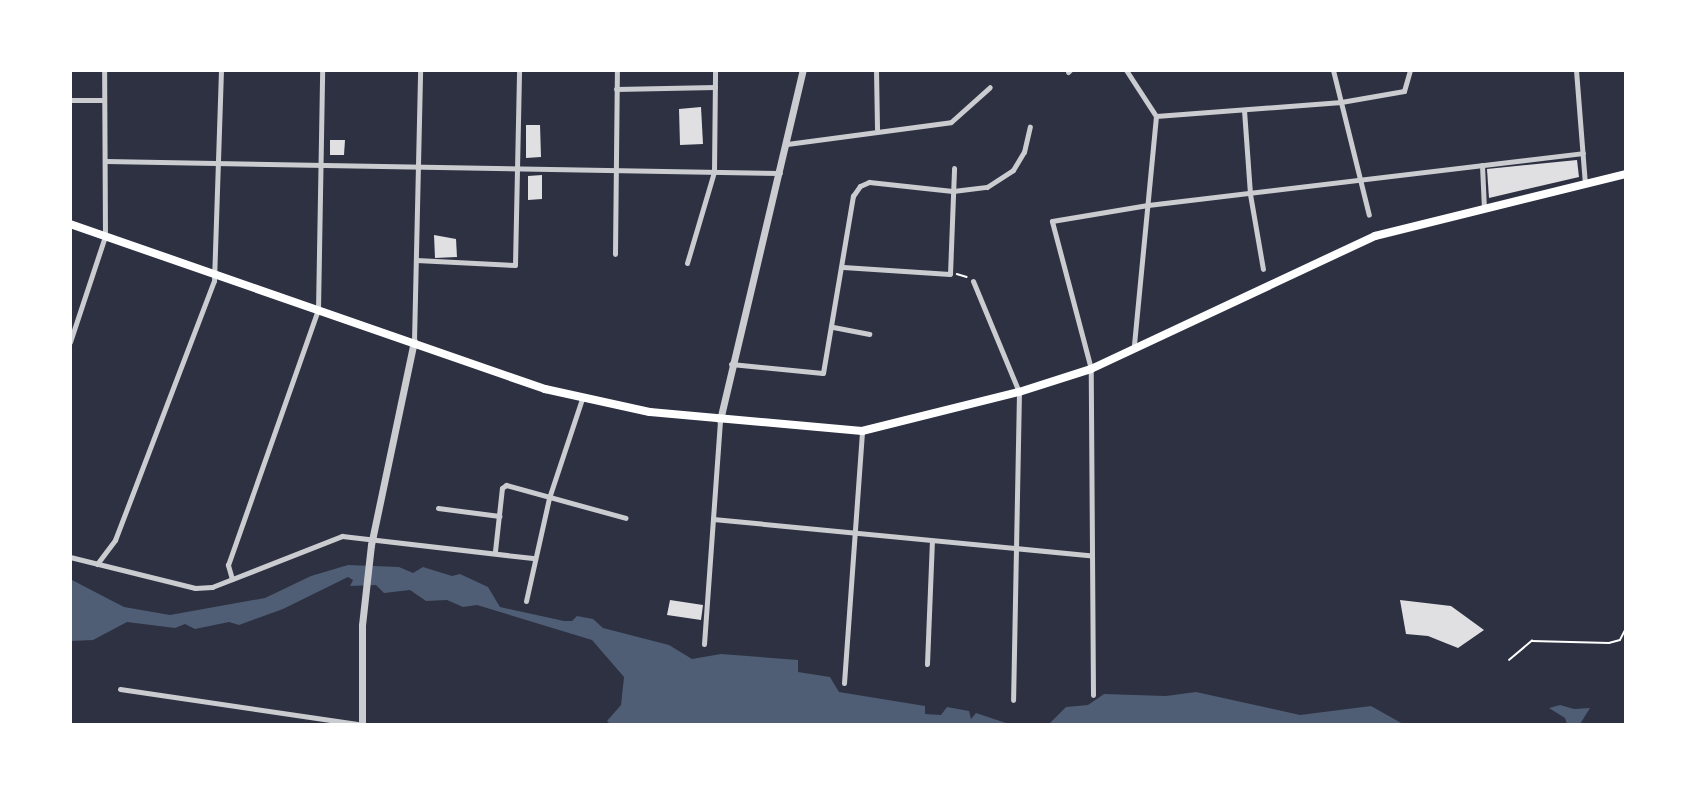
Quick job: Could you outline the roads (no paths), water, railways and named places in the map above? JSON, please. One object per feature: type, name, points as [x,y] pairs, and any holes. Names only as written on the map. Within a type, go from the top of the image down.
[{"type":"main road","points":[[70,224],[414,341],[508,378],[582,399],[720,420],[862,431],[1018,392],[1091,369],[1134,346],[1350,244],[1626,174]]},
{"type":"street","points":[[70,342],[105,236],[104,70]]},
{"type":"street","points":[[97,564],[115,540],[216,274],[221,70]]},
{"type":"street","points":[[232,579],[228,565],[318,310],[322,70]]},
{"type":"street","points":[[362,724],[366,589],[372,542],[414,341],[420,70]]},
{"type":"street","points":[[416,260],[515,265],[520,168],[519,70]]},
{"type":"street","points":[[615,254],[616,70]]},
{"type":"street","points":[[687,263],[714,172],[715,70]]},
{"type":"street","points":[[704,644],[720,420],[731,364],[780,173],[803,70]]},
{"type":"street","points":[[876,70],[878,129]]},
{"type":"street","points":[[1126,70],[1156,116],[1134,346]]},
{"type":"street","points":[[1333,70],[1370,215]]},
{"type":"street","points":[[1156,116],[1341,102],[1404,91],[1410,70]]},
{"type":"street","points":[[1576,70],[1585,184]]},
{"type":"street","points":[[616,89],[715,87]]},
{"type":"street","points":[[787,144],[878,129],[951,122],[990,87]]},
{"type":"street","points":[[70,100],[104,100]]},
{"type":"street","points":[[1244,110],[1250,194],[1263,269]]},
{"type":"street","points":[[731,364],[823,373],[833,327],[853,196],[860,186],[882,182],[953,191],[974,191],[1003,178],[1024,152],[1030,127]]},
{"type":"street","points":[[1093,695],[1089,555],[1091,369],[1052,221],[1148,205],[1583,153]]},
{"type":"street","points":[[106,160],[780,173]]},
{"type":"street","points":[[1482,165],[1484,209]]},
{"type":"street","points":[[843,267],[950,274],[954,168]]},
{"type":"street","points":[[973,281],[1018,392],[1013,700]]},
{"type":"street","points":[[833,327],[869,334]]},
{"type":"street","points":[[526,601],[533,558],[549,498],[582,399]]},
{"type":"street","points":[[844,683],[862,431]]},
{"type":"street","points":[[495,551],[503,485],[626,518]]},
{"type":"street","points":[[438,508],[499,516]]},
{"type":"street","points":[[713,519],[932,542],[1089,555]]},
{"type":"street","points":[[70,557],[182,587],[212,587],[329,539],[342,536],[372,542],[495,551],[533,558]]},
{"type":"street","points":[[927,664],[932,542]]},
{"type":"street","points":[[120,689],[357,724]]},
{"type":"water","points":[[348,565],[399,567],[413,573],[423,567],[452,576],[460,574],[488,587],[500,607],[564,621],[572,621],[577,616],[593,619],[603,628],[669,645],[692,659],[721,654],[798,660],[798,672],[830,677],[839,692],[925,706],[925,714],[941,715],[947,707],[969,711],[971,719],[976,713],[1009,724],[610,724],[607,721],[621,705],[624,677],[592,640],[477,605],[463,607],[447,600],[426,601],[410,590],[384,593],[376,585],[350,586],[353,580],[348,577],[283,609],[239,625],[229,622],[195,629],[185,624],[175,628],[127,622],[93,640],[71,641],[70,579],[124,607],[170,615],[265,598],[311,576]]},
{"type":"water","points":[[1196,692],[1300,715],[1371,706],[1403,724],[1049,724],[1066,707],[1088,705],[1104,694],[1166,696]]},
{"type":"water","points":[[1560,705],[1574,709],[1590,708],[1580,724],[1567,724],[1565,718],[1549,708]]}]
